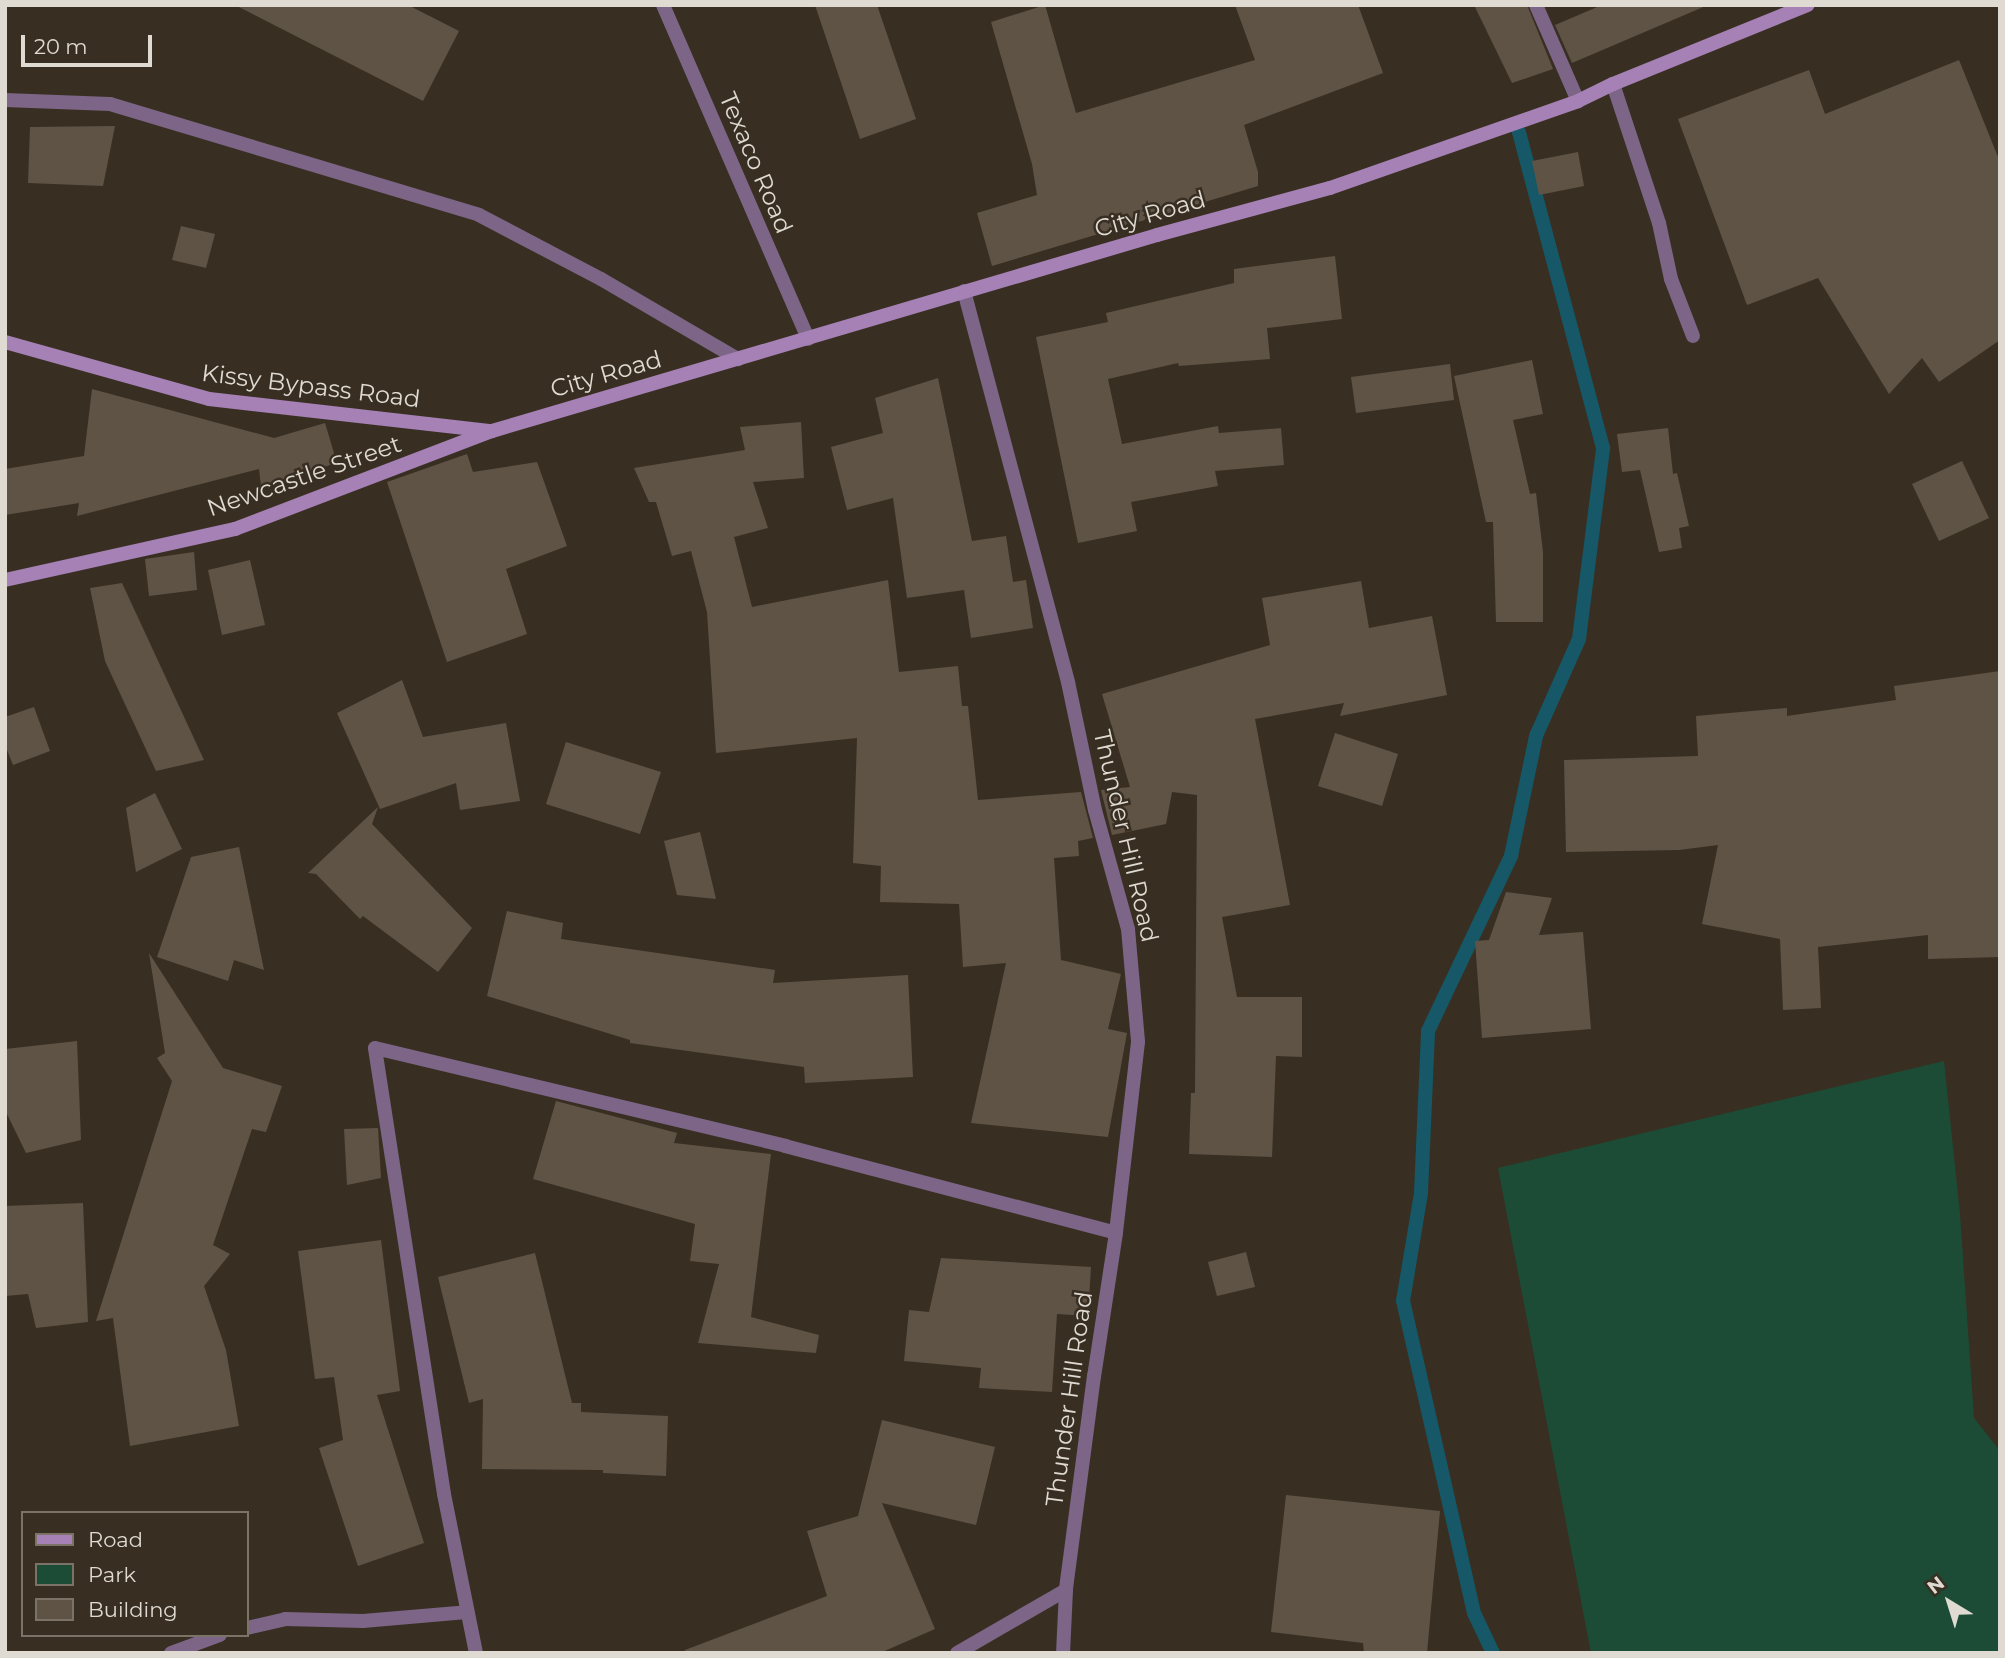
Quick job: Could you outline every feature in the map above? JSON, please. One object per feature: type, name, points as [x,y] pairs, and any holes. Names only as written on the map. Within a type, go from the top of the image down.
[{"type":"main road","name":"City Road","points":[[492,431],[964,291],[1330,188],[1578,101],[1613,83],[1808,5]]},
{"type":"main road","name":"Kissy Bypass Road","points":[[5,342],[209,399],[492,431]]},
{"type":"main road","name":"Newcastle Street","points":[[5,580],[234,529],[492,431]]},
{"type":"street","name":"Texaco Road","points":[[663,5],[807,339]]},
{"type":"street","points":[[1536,5],[1578,101]]},
{"type":"street","points":[[1613,83],[1659,223],[1671,279],[1693,336]]},
{"type":"street","points":[[5,100],[110,104],[479,215],[601,279],[738,359]]},
{"type":"street","name":"Thunder Hill Road","points":[[964,291],[1068,682],[1095,810],[1128,929],[1138,1042],[1116,1233],[1066,1590],[1063,1653]]},
{"type":"street","points":[[477,1653],[442,1481],[375,1048],[785,1146],[1116,1233]]},
{"type":"street","points":[[957,1653],[1066,1590]]},
{"type":"street","points":[[248,1629],[285,1619],[363,1621],[467,1612]]},
{"type":"street","points":[[171,1653],[215,1637]]},
{"type":"green space","points":[[1944,1061],[1960,1214],[1974,1418],[2000,1451],[2000,1653],[1591,1653],[1498,1168]]},
{"type":"building","points":[[235,5],[408,5],[459,31],[423,101]]},
{"type":"building","points":[[815,5],[877,5],[916,119],[860,139]]},
{"type":"building","points":[[1045,5],[1076,113],[1255,60],[1235,5],[1358,5],[1383,73],[1244,125],[1258,172],[1258,186],[992,266],[977,213],[1037,195],[1032,164],[991,22]]},
{"type":"building","points":[[1474,5],[1527,5],[1553,69],[1512,83]]},
{"type":"building","points":[[1602,5],[1708,5],[1572,63],[1555,25]]},
{"type":"building","points":[[1959,60],[2000,162],[2000,340],[1939,382],[1922,358],[1889,394],[1818,278],[1747,305],[1678,119],[1809,70],[1825,114]]},
{"type":"building","points":[[115,126],[103,186],[28,183],[30,127]]},
{"type":"building","points":[[1578,152],[1584,186],[1539,195],[1532,161]]},
{"type":"building","points":[[181,226],[215,234],[206,268],[172,260]]},
{"type":"building","points":[[1335,256],[1342,319],[1267,328],[1270,359],[1179,366],[1178,363],[1108,379],[1122,444],[1218,426],[1219,433],[1281,428],[1284,465],[1215,471],[1218,486],[1131,502],[1137,531],[1078,543],[1036,337],[1108,322],[1106,313],[1234,283],[1234,269]]},
{"type":"building","points":[[1532,360],[1543,414],[1513,420],[1530,494],[1536,493],[1543,552],[1543,622],[1496,622],[1493,522],[1486,522],[1454,376]]},
{"type":"building","points":[[1450,364],[1454,400],[1356,413],[1351,377]]},
{"type":"building","points":[[938,378],[972,541],[1006,536],[1013,582],[1026,580],[1033,628],[971,638],[964,590],[907,598],[893,498],[847,510],[831,447],[883,433],[875,398]]},
{"type":"building","points":[[92,389],[274,438],[325,423],[337,463],[261,486],[259,469],[77,516],[79,503],[5,515],[5,469],[84,456]]},
{"type":"building","points":[[801,422],[804,478],[753,482],[768,528],[734,537],[752,607],[888,580],[899,672],[958,666],[962,706],[968,706],[978,800],[1081,792],[1093,838],[1078,841],[1079,856],[1054,858],[1061,960],[1121,974],[1108,1029],[1127,1033],[1108,1137],[971,1123],[1006,963],[963,967],[959,904],[880,902],[881,866],[853,863],[857,738],[716,753],[707,612],[691,551],[672,556],[656,502],[649,502],[634,468],[745,450],[740,427]]},
{"type":"building","points":[[1668,428],[1673,474],[1677,473],[1689,526],[1679,528],[1682,548],[1659,552],[1640,470],[1622,472],[1617,434]]},
{"type":"building","points":[[467,454],[473,472],[537,462],[567,546],[506,569],[527,634],[447,662],[387,482]]},
{"type":"building","points":[[1962,461],[1989,518],[1939,541],[1912,484]]},
{"type":"building","points":[[194,552],[197,590],[149,596],[145,559]]},
{"type":"building","points":[[250,560],[265,625],[222,635],[208,570]]},
{"type":"building","points":[[1361,581],[1369,628],[1432,616],[1447,695],[1340,716],[1344,703],[1255,719],[1290,905],[1222,917],[1237,997],[1302,997],[1302,1057],[1276,1056],[1272,1157],[1189,1154],[1191,1093],[1195,1093],[1197,795],[1172,792],[1166,824],[1112,835],[1101,790],[1130,787],[1102,694],[1270,645],[1262,598]]},
{"type":"building","points":[[122,583],[204,760],[156,771],[105,661],[90,588]]},
{"type":"building","points":[[2000,671],[2000,957],[1928,959],[1928,935],[1818,947],[1821,1008],[1783,1010],[1780,939],[1702,924],[1718,845],[1679,850],[1566,852],[1564,760],[1698,756],[1696,716],[1787,708],[1787,716],[1896,700],[1894,686]]},
{"type":"building","points":[[402,680],[423,737],[506,723],[520,801],[460,810],[456,783],[380,809],[337,713]]},
{"type":"building","points":[[34,707],[50,751],[13,765],[5,745],[5,717]]},
{"type":"building","points":[[1335,733],[1398,754],[1382,806],[1318,786]]},
{"type":"building","points":[[566,742],[661,772],[640,834],[546,804]]},
{"type":"building","points":[[155,793],[182,849],[136,872],[126,808]]},
{"type":"building","points":[[378,807],[372,824],[472,928],[438,972],[363,916],[360,919],[316,874],[308,873]]},
{"type":"building","points":[[700,832],[716,899],[677,895],[664,841]]},
{"type":"building","points":[[239,847],[264,970],[234,960],[228,981],[157,957],[191,857]]},
{"type":"building","points":[[1506,892],[1552,898],[1539,935],[1583,932],[1591,1029],[1482,1038],[1475,941],[1489,940]]},
{"type":"building","points":[[507,911],[563,923],[561,939],[775,970],[773,983],[908,975],[913,1077],[805,1083],[804,1067],[630,1043],[630,1040],[487,996]]},
{"type":"building","points":[[149,953],[223,1068],[282,1086],[266,1132],[252,1129],[213,1245],[230,1254],[204,1286],[226,1350],[239,1426],[130,1446],[113,1318],[96,1321],[172,1081],[157,1058],[165,1053]]},
{"type":"building","points":[[77,1041],[81,1140],[26,1153],[5,1110],[5,1049]]},
{"type":"building","points":[[556,1101],[677,1133],[674,1143],[771,1154],[751,1317],[819,1335],[816,1353],[698,1343],[719,1264],[690,1261],[695,1224],[533,1179]]},
{"type":"building","points":[[378,1128],[381,1178],[347,1185],[344,1129]]},
{"type":"building","points":[[83,1203],[88,1322],[36,1328],[28,1294],[5,1296],[5,1206]]},
{"type":"building","points":[[381,1240],[400,1391],[377,1395],[424,1543],[358,1566],[319,1448],[343,1440],[334,1377],[315,1379],[298,1251]]},
{"type":"building","points":[[1246,1252],[1255,1287],[1217,1296],[1208,1262]]},
{"type":"building","points":[[535,1253],[572,1403],[581,1403],[581,1412],[668,1416],[666,1476],[603,1473],[603,1470],[482,1469],[483,1399],[469,1403],[438,1277]]},
{"type":"building","points":[[941,1258],[1091,1267],[1088,1316],[1057,1314],[1052,1392],[979,1388],[981,1368],[904,1361],[909,1310],[929,1312]]},
{"type":"building","points":[[882,1420],[995,1447],[976,1525],[882,1503],[935,1629],[880,1653],[685,1653],[685,1650],[827,1596],[807,1531],[858,1516]]},
{"type":"building","points":[[1286,1495],[1440,1511],[1427,1653],[1364,1653],[1363,1643],[1271,1632]]},
{"type":"waterway","points":[[1493,1653],[1474,1613],[1403,1301],[1421,1193],[1428,1031],[1511,856],[1536,736],[1579,639],[1603,448],[1519,132]]}]
